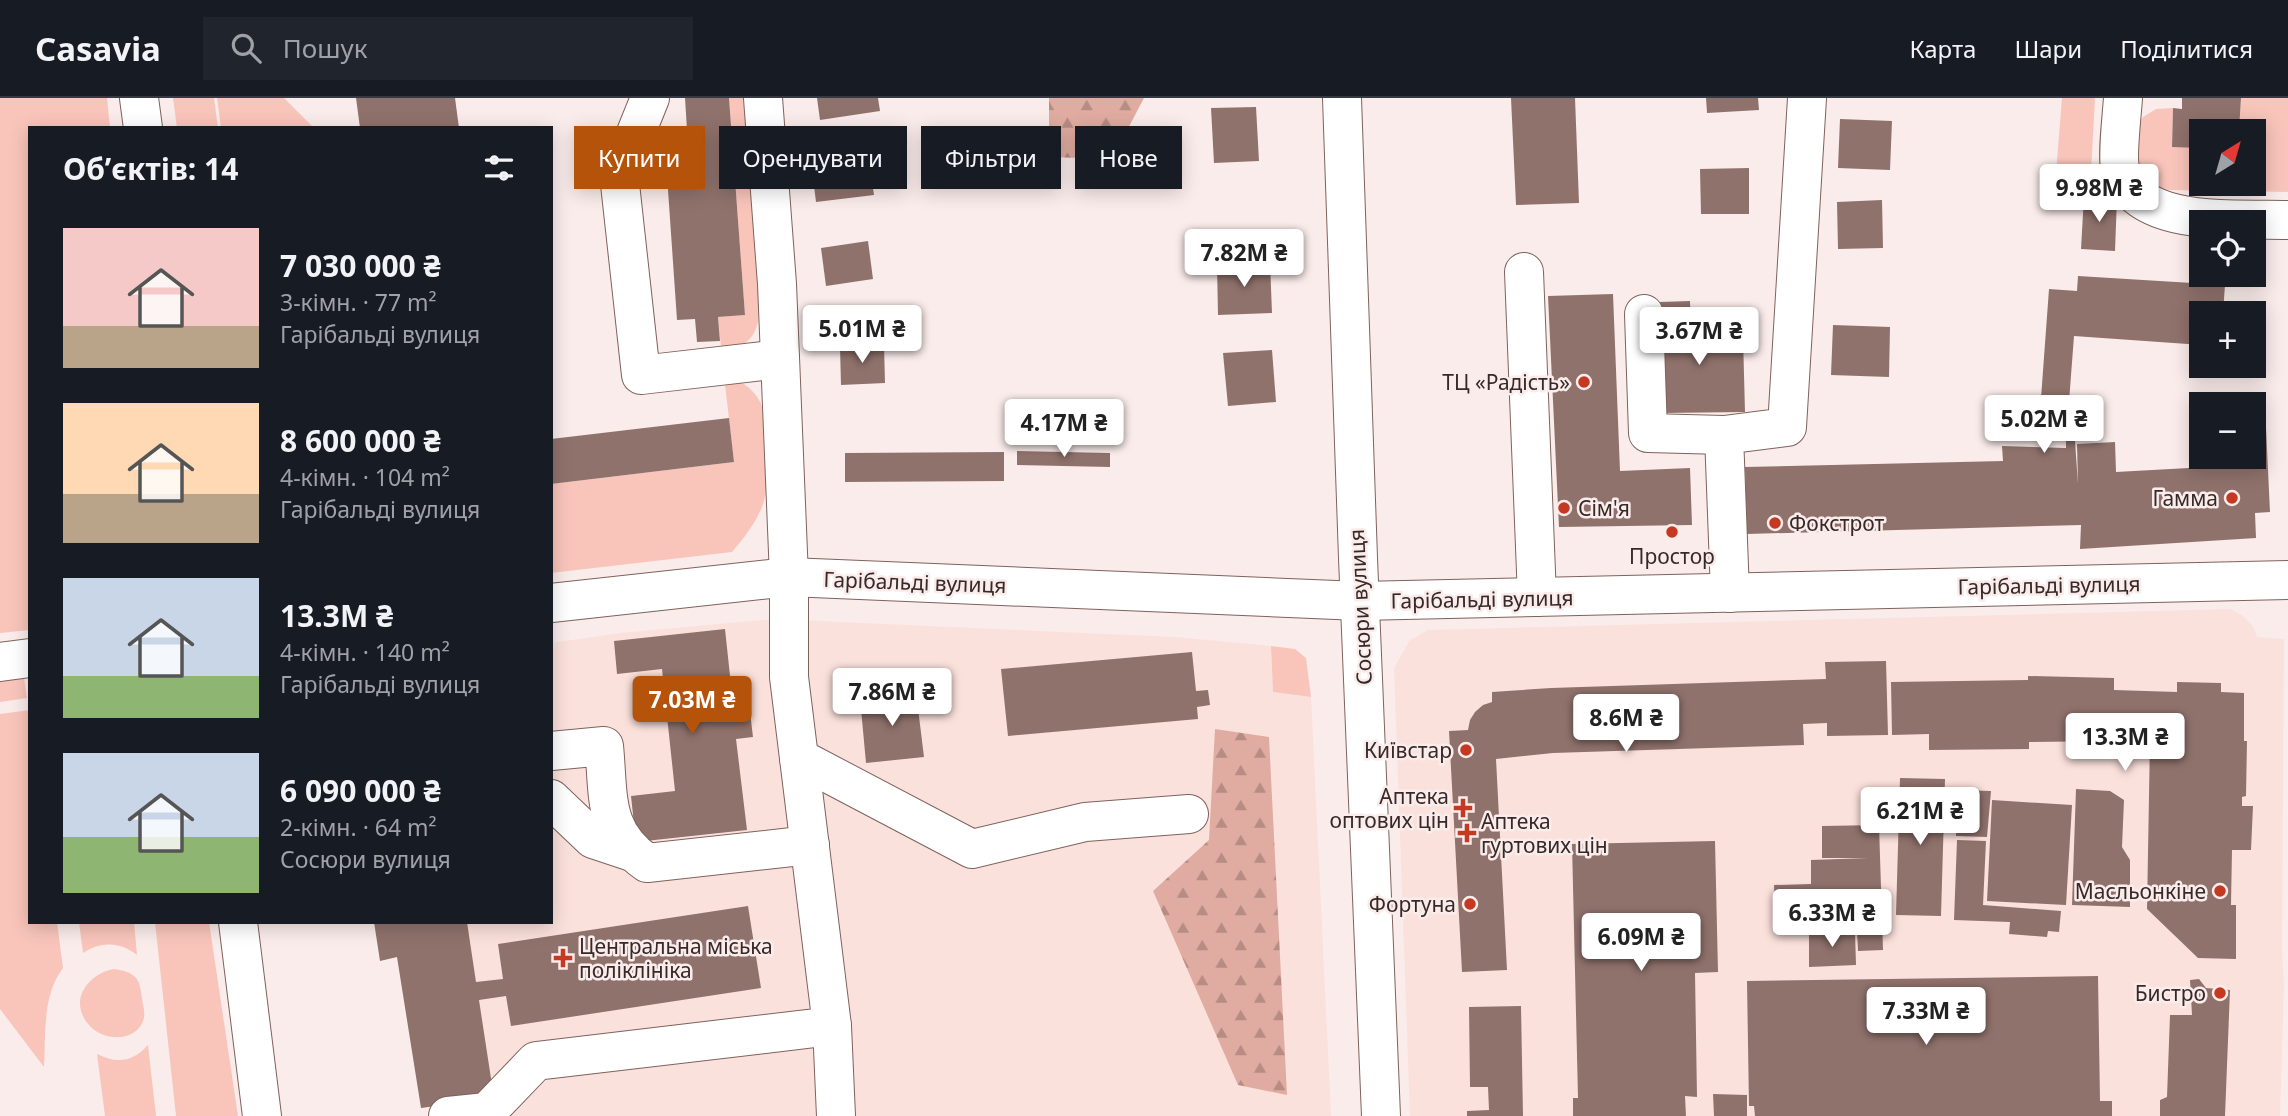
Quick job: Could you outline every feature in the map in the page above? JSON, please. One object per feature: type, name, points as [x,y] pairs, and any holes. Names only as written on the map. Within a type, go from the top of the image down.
[{"type":"main road","points":[[139,98],[143,126]]},
{"type":"main road","points":[[650,98],[619,175],[641,375],[780,359]]},
{"type":"main road","points":[[763,98],[780,359],[789,577],[789,677],[832,1026],[836,1116]]},
{"type":"main road","name":"Сосюри вулиця","points":[[1342,98],[1381,1116]]},
{"type":"main road","points":[[1644,314],[1648,433],[1724,435],[1787,427],[1807,98]]},
{"type":"main road","points":[[2123,98],[2120,167],[2129,186],[2145,202],[2163,212],[2185,216],[2288,220]]},
{"type":"main road","points":[[1524,272],[1537,597]]},
{"type":"main road","points":[[1724,435],[1730,593]]},
{"type":"main road","name":"Гарібальді вулиця","points":[[553,603],[789,577],[1360,601],[2288,580]]},
{"type":"main road","points":[[0,662],[28,658]]},
{"type":"main road","points":[[553,751],[604,746],[612,822],[632,852],[647,863],[810,845]]},
{"type":"main road","points":[[799,758],[972,849],[1085,822],[1189,814]]},
{"type":"main road","points":[[553,801],[593,839],[632,852]]},
{"type":"main road","points":[[239,924],[262,1116]]},
{"type":"main road","points":[[448,1116],[487,1112],[536,1061],[832,1026]]},
{"type":"shaded area","points":[[0,98],[107,98],[110,126],[28,126],[28,630],[0,633]]},
{"type":"shaded area","points":[[173,98],[214,98],[218,126],[177,126]]},
{"type":"shaded area","points":[[217,98],[284,98],[312,126],[221,126]]},
{"type":"shaded area","points":[[729,98],[745,98],[747,126],[731,126]]},
{"type":"shaded area","points":[[2062,98],[2095,98],[2091,173],[2056,173]]},
{"type":"shaded area","points":[[2241,98],[2288,98],[2288,192],[2266,192],[2266,119],[2240,119]]},
{"type":"shaded area","points":[[2173,108],[2172,146],[2189,147],[2189,190],[2154,188],[2134,165],[2133,130],[2143,117],[2156,109]]},
{"type":"shaded area","points":[[736,189],[752,189],[760,307],[757,326],[750,339],[722,356],[718,317],[745,315]]},
{"type":"shaded area","points":[[724,376],[744,384],[759,400],[768,436],[767,484],[762,507],[749,531],[732,552],[553,573],[553,484],[734,462]]},
{"type":"shaded area","points":[[2230,609],[2253,626],[2257,637],[2284,639],[2284,984],[2280,1116],[1410,1116],[1394,668],[1410,640],[1428,630]]},
{"type":"shaded area","points":[[773,619],[1175,637],[1271,646],[1273,692],[1311,697],[1331,1116],[462,1116],[459,1102],[421,1108],[392,924],[553,924],[553,643],[620,633]]},
{"type":"shaded area","points":[[1271,646],[1295,649],[1306,658],[1311,697],[1273,692]]},
{"type":"shaded area","points":[[24,678],[27,698],[0,702],[0,681]]},
{"type":"shaded area","points":[[28,710],[28,924],[57,924],[63,968],[51,990],[48,1003],[44,1067],[0,1009],[0,714]]},
{"type":"shaded area","points":[[79,924],[134,924],[137,955],[117,945],[97,946],[83,953]]},
{"type":"shaded area","points":[[155,924],[209,924],[238,1116],[176,1116]]},
{"type":"shaded area","points":[[113,969],[132,974],[140,986],[143,1021],[139,1028],[126,1036],[110,1037],[95,1030],[83,1016],[80,1007],[83,990],[88,983]]},
{"type":"shaded area","points":[[148,1045],[156,1116],[105,1116],[97,1054],[124,1060],[137,1055]]},
{"type":"green space","points":[[1049,98],[1144,98],[1129,126],[1075,126],[1075,158],[1061,157],[1061,126],[1049,126]]},
{"type":"green space","points":[[1215,729],[1269,737],[1287,1095],[1238,1085],[1153,891],[1209,840]]},
{"type":"building","points":[[356,98],[455,98],[459,126],[360,126]]},
{"type":"building","points":[[685,98],[729,98],[731,126],[719,126],[719,189],[736,189],[745,315],[718,317],[720,341],[697,342],[695,319],[677,320],[668,189],[705,189],[705,126],[687,126]]},
{"type":"building","points":[[817,98],[878,98],[880,111],[820,120]]},
{"type":"building","points":[[1511,98],[1575,98],[1579,203],[1516,205]]},
{"type":"building","points":[[1706,98],[1758,98],[1759,110],[1707,113]]},
{"type":"building","points":[[2182,98],[2241,98],[2240,119],[2189,119],[2189,148],[2172,147],[2173,108],[2182,109]]},
{"type":"building","points":[[1256,107],[1259,161],[1214,163],[1211,108]]},
{"type":"building","points":[[1840,119],[1892,121],[1890,170],[1838,168]]},
{"type":"building","points":[[1749,168],[1749,214],[1701,214],[1700,169]]},
{"type":"building","points":[[814,189],[873,189],[874,195],[816,202]]},
{"type":"building","points":[[2084,196],[2117,198],[2115,251],[2081,249]]},
{"type":"building","points":[[1882,200],[1883,248],[1838,249],[1837,202]]},
{"type":"building","points":[[868,241],[873,279],[826,286],[821,248]]},
{"type":"building","points":[[1270,263],[1272,313],[1218,315],[1217,264]]},
{"type":"building","points":[[2078,276],[2189,283],[2189,287],[2225,287],[2224,301],[2189,301],[2189,344],[2074,336],[2066,441],[2038,439],[2049,289],[2077,291]]},
{"type":"building","name":"ТЦ «Радість»","points":[[1613,294],[1620,471],[1690,468],[1692,525],[1559,527],[1548,296]]},
{"type":"building","points":[[1690,301],[1691,338],[1743,337],[1745,412],[1663,413],[1660,302]]},
{"type":"building","points":[[1833,325],[1890,327],[1889,377],[1831,375]]},
{"type":"building","points":[[884,345],[885,383],[841,385],[840,347]]},
{"type":"building","points":[[1272,350],[1276,402],[1228,406],[1223,353]]},
{"type":"building","points":[[729,418],[734,462],[553,484],[553,439]]},
{"type":"building","points":[[2266,427],[2270,512],[2255,513],[2256,538],[2080,549],[2081,525],[1747,534],[1745,467],[2003,461],[2002,446],[2066,448],[2066,441],[2075,441],[2078,484],[2077,444],[2115,442],[2116,472],[2189,468],[2266,469]]},
{"type":"building","points":[[1017,451],[1110,453],[1110,467],[1017,465]]},
{"type":"building","points":[[1004,452],[1004,481],[845,482],[845,453]]},
{"type":"building","points":[[725,629],[734,713],[750,712],[753,737],[736,739],[747,830],[636,842],[631,796],[675,791],[662,669],[617,674],[614,641]]},
{"type":"building","points":[[1192,652],[1196,691],[1208,690],[1210,705],[1197,707],[1198,719],[1008,736],[1001,669]]},
{"type":"building","points":[[1886,661],[1888,735],[1827,736],[1827,723],[1803,724],[1804,745],[1553,753],[1496,759],[1507,970],[1462,972],[1449,731],[1468,730],[1475,712],[1492,702],[1492,692],[1826,679],[1825,662]]},
{"type":"building","points":[[2028,676],[2114,678],[2114,690],[2177,692],[2177,682],[2221,683],[2221,692],[2244,693],[2244,741],[2247,741],[2246,796],[2242,797],[2242,806],[2253,806],[2251,850],[2232,850],[2231,905],[2236,905],[2236,959],[2198,958],[2147,909],[2150,739],[2029,742],[2029,749],[1929,750],[1929,734],[1892,735],[1891,682],[2028,680]]},
{"type":"building","points":[[916,692],[924,757],[866,763],[860,698]]},
{"type":"building","points":[[1900,778],[1945,779],[1941,916],[1896,915]]},
{"type":"building","points":[[2076,789],[2110,791],[2124,800],[2122,847],[2130,860],[2130,907],[2072,905]]},
{"type":"building","points":[[1958,790],[1991,791],[1987,837],[1956,836]]},
{"type":"building","points":[[1992,800],[2072,805],[2066,905],[1987,901]]},
{"type":"building","points":[[1879,825],[1883,950],[1858,951],[1857,930],[1776,933],[1774,885],[1811,884],[1811,860],[1868,858],[1822,858],[1822,826]]},
{"type":"building","points":[[1957,840],[1986,841],[1983,905],[2061,911],[2059,932],[2048,931],[2047,937],[2009,934],[2010,922],[1954,920]]},
{"type":"building","points":[[1715,841],[1718,972],[1695,973],[1697,1097],[1685,1096],[1686,1116],[1573,1116],[1573,1098],[1578,1098],[1572,844]]},
{"type":"building","points":[[748,906],[761,988],[511,1026],[506,996],[479,1000],[494,1098],[421,1108],[397,957],[380,961],[374,924],[467,924],[476,982],[503,979],[498,944]]},
{"type":"building","points":[[1855,932],[1856,965],[1809,967],[1809,933]]},
{"type":"building","points":[[2098,976],[2100,1101],[2112,1101],[2112,1116],[1755,1116],[1754,1106],[1749,1106],[1747,981]]},
{"type":"building","points":[[2199,979],[2206,988],[2230,990],[2225,1116],[2160,1116],[2160,1100],[2167,1097],[2170,1015],[2192,1015],[2190,980]]},
{"type":"building","points":[[1521,1006],[1523,1116],[1467,1116],[1467,1111],[1489,1110],[1488,1087],[1470,1087],[1469,1007]]},
{"type":"building","points":[[1713,1094],[1747,1095],[1747,1116],[1714,1116]]},
{"type":"place","name":"ТЦ «Радість»","points":[[1584,382]]},
{"type":"place","name":"Гамма","points":[[2232,498]]},
{"type":"place","name":"Сім'я","points":[[1564,508]]},
{"type":"place","name":"Фокстрот","points":[[1775,523]]},
{"type":"place","name":"Простор","points":[[1672,532]]},
{"type":"place","name":"Київстар","points":[[1466,750]]},
{"type":"place","name":"Аптека оптових цін","points":[[1463,808]]},
{"type":"place","name":"Аптека гуртових цін","points":[[1467,833]]},
{"type":"place","name":"Масльонкіне","points":[[2220,891]]},
{"type":"place","name":"Фортуна","points":[[1470,904]]},
{"type":"place","name":"Центральна міська полiклiнiка","points":[[563,958]]},
{"type":"place","name":"Бистро","points":[[2220,993]]}]
